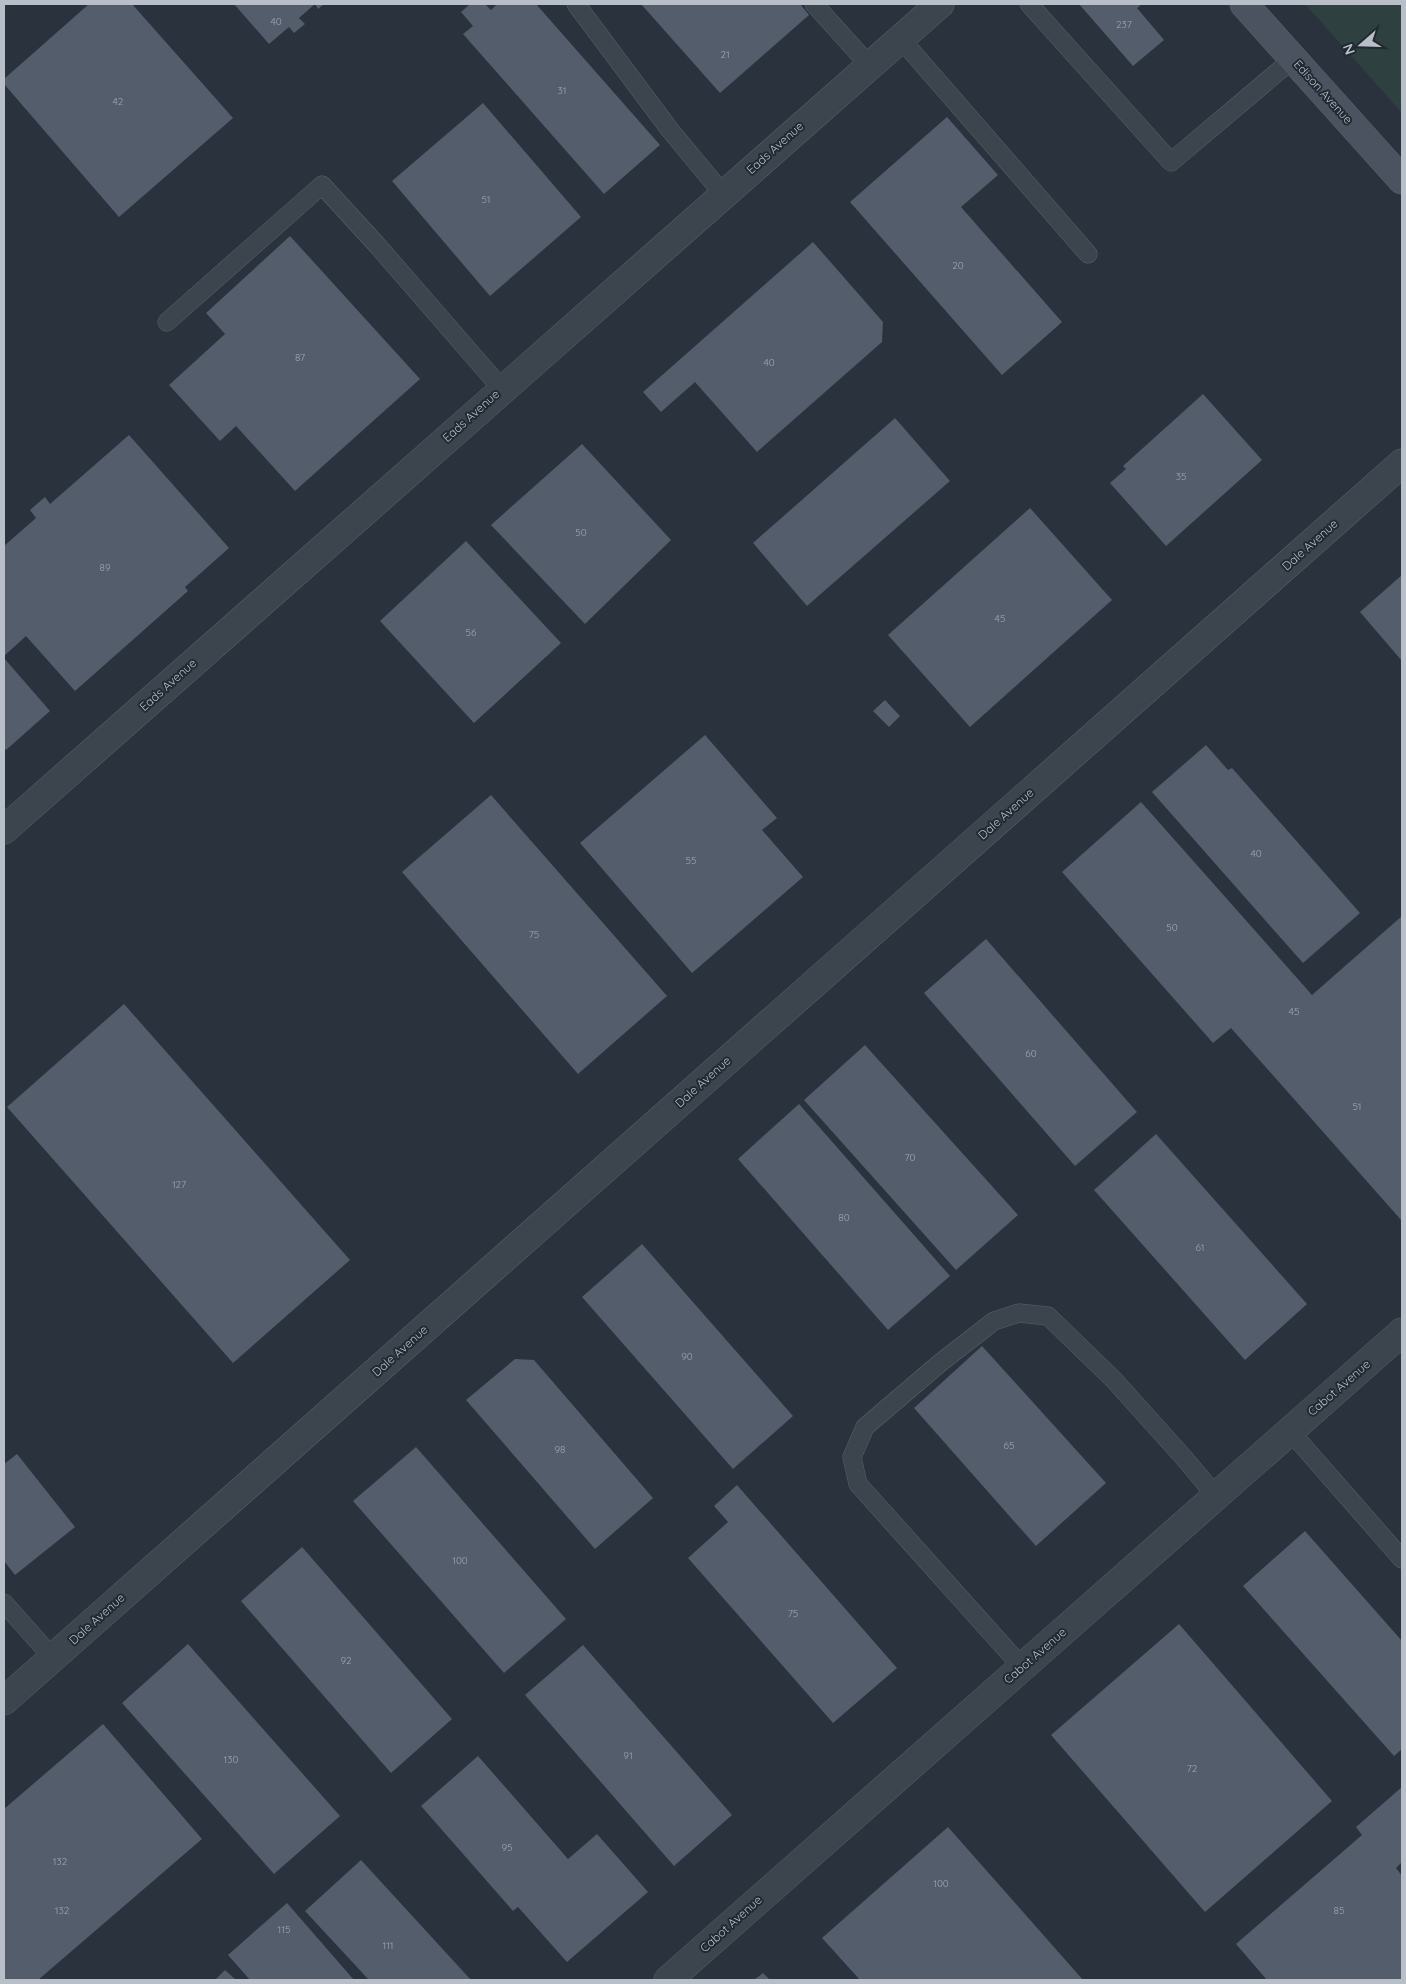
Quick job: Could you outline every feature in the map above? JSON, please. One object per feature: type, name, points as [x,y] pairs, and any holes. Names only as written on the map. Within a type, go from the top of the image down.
[{"type":"street","name":"Eads Avenue","points":[[4,830],[940,4]]},
{"type":"street","name":"Edison Avenue","points":[[1244,4],[1402,180]]},
{"type":"street","name":"Dale Avenue","points":[[4,1701],[1402,463]]},
{"type":"street","name":"Cabot Avenue","points":[[668,1980],[1402,1332]]},
{"type":"lane","points":[[576,4],[670,130],[723,194]]},
{"type":"lane","points":[[814,4],[869,65]]},
{"type":"lane","points":[[1029,4],[1171,162],[1293,59]]},
{"type":"lane","points":[[900,38],[1088,254]]},
{"type":"lane","points":[[167,322],[322,185],[377,245],[502,389]]},
{"type":"lane","points":[[1022,1667],[858,1484],[852,1457],[865,1427],[940,1363],[994,1321],[1020,1313],[1048,1316],[1114,1380],[1216,1496]]},
{"type":"lane","points":[[1290,1431],[1402,1559]]},
{"type":"lane","points":[[4,1603],[53,1658]]},
{"type":"shaded area","points":[[1305,4],[1402,4],[1402,113]]},
{"type":"building","points":[[89,4],[132,4],[233,118],[119,217],[4,84],[4,79]]},
{"type":"building","points":[[234,4],[315,4],[299,18],[305,24],[294,33],[289,27],[269,44]]},
{"type":"building","points":[[315,4],[324,4],[318,9]]},
{"type":"building","points":[[470,4],[485,4],[491,10],[497,4],[536,4],[660,145],[604,194],[463,34],[473,26],[461,12]]},
{"type":"building","points":[[641,4],[800,4],[809,15],[720,93]]},
{"type":"building","points":[[1079,4],[1138,4],[1140,6],[1137,8],[1164,40],[1133,66]]},
{"type":"building","points":[[483,103],[581,217],[490,296],[392,181]]},
{"type":"building","points":[[947,117],[998,175],[961,207],[1062,322],[1002,375],[850,202]]},
{"type":"building","points":[[290,236],[420,379],[295,491],[236,426],[220,441],[169,385],[225,334],[206,313]]},
{"type":"building","points":[[813,242],[883,322],[882,342],[757,452],[695,382],[661,412],[643,392]]},
{"type":"building","points":[[1203,394],[1262,460],[1166,546],[1110,483],[1126,469],[1123,466]]},
{"type":"building","points":[[895,418],[950,481],[807,606],[753,543]]},
{"type":"building","points":[[129,435],[229,548],[185,587],[188,591],[75,691],[26,636],[4,656],[4,546],[36,518],[30,510],[45,497],[50,504]]},
{"type":"building","points":[[582,444],[671,540],[585,624],[491,525]]},
{"type":"building","points":[[1030,508],[1112,600],[970,727],[888,635]]},
{"type":"building","points":[[466,541],[561,643],[474,723],[380,621]]},
{"type":"building","points":[[1402,575],[1402,661],[1360,612]]},
{"type":"building","points":[[4,658],[50,711],[6,750],[4,747]]},
{"type":"building","points":[[885,700],[900,716],[889,727],[873,711]]},
{"type":"building","points":[[705,735],[777,818],[762,830],[803,877],[692,973],[580,843]]},
{"type":"building","points":[[1206,745],[1228,770],[1232,768],[1360,913],[1303,963],[1152,792]]},
{"type":"building","points":[[491,795],[667,996],[578,1074],[402,872]]},
{"type":"building","points":[[1141,802],[1312,995],[1402,916],[1402,1221],[1231,1028],[1213,1043],[1062,872]]},
{"type":"building","points":[[986,939],[1137,1112],[1075,1166],[924,993]]},
{"type":"building","points":[[124,1004],[350,1260],[233,1363],[7,1107]]},
{"type":"building","points":[[865,1045],[1018,1215],[956,1270],[804,1100]]},
{"type":"building","points":[[799,1104],[950,1276],[888,1330],[738,1159]]},
{"type":"building","points":[[1156,1134],[1307,1304],[1245,1360],[1094,1190]]},
{"type":"building","points":[[642,1244],[793,1416],[733,1469],[582,1297]]},
{"type":"building","points":[[982,1346],[1106,1483],[1036,1546],[914,1408]]},
{"type":"building","points":[[515,1359],[534,1360],[653,1498],[595,1549],[466,1400]]},
{"type":"building","points":[[416,1447],[566,1619],[504,1673],[353,1501]]},
{"type":"building","points":[[17,1454],[75,1527],[15,1575],[4,1561],[4,1464]]},
{"type":"building","points":[[737,1485],[897,1668],[833,1723],[688,1558],[728,1522],[714,1506]]},
{"type":"building","points":[[1305,1531],[1402,1641],[1402,1749],[1394,1756],[1243,1586]]},
{"type":"building","points":[[302,1547],[452,1719],[391,1773],[241,1601]]},
{"type":"building","points":[[1179,1624],[1332,1801],[1205,1912],[1051,1735]]},
{"type":"building","points":[[188,1644],[340,1816],[274,1874],[122,1703]]},
{"type":"building","points":[[583,1645],[732,1815],[674,1866],[525,1695]]},
{"type":"building","points":[[103,1724],[202,1839],[38,1980],[4,1980],[4,1809]]},
{"type":"building","points":[[478,1756],[568,1859],[597,1834],[648,1892],[567,1962],[518,1907],[513,1911],[421,1806]]},
{"type":"building","points":[[1402,1787],[1402,1862],[1396,1868],[1402,1876],[1402,1980],[1267,1980],[1236,1944],[1362,1835],[1356,1827]]},
{"type":"building","points":[[948,1827],[1083,1980],[860,1980],[822,1938]]},
{"type":"building","points":[[361,1860],[471,1980],[369,1980],[305,1911]]},
{"type":"building","points":[[287,1903],[354,1980],[250,1980],[228,1955]]},
{"type":"building","points":[[225,1970],[236,1980],[215,1980]]},
{"type":"building","points":[[763,1973],[770,1980],[754,1980]]}]
